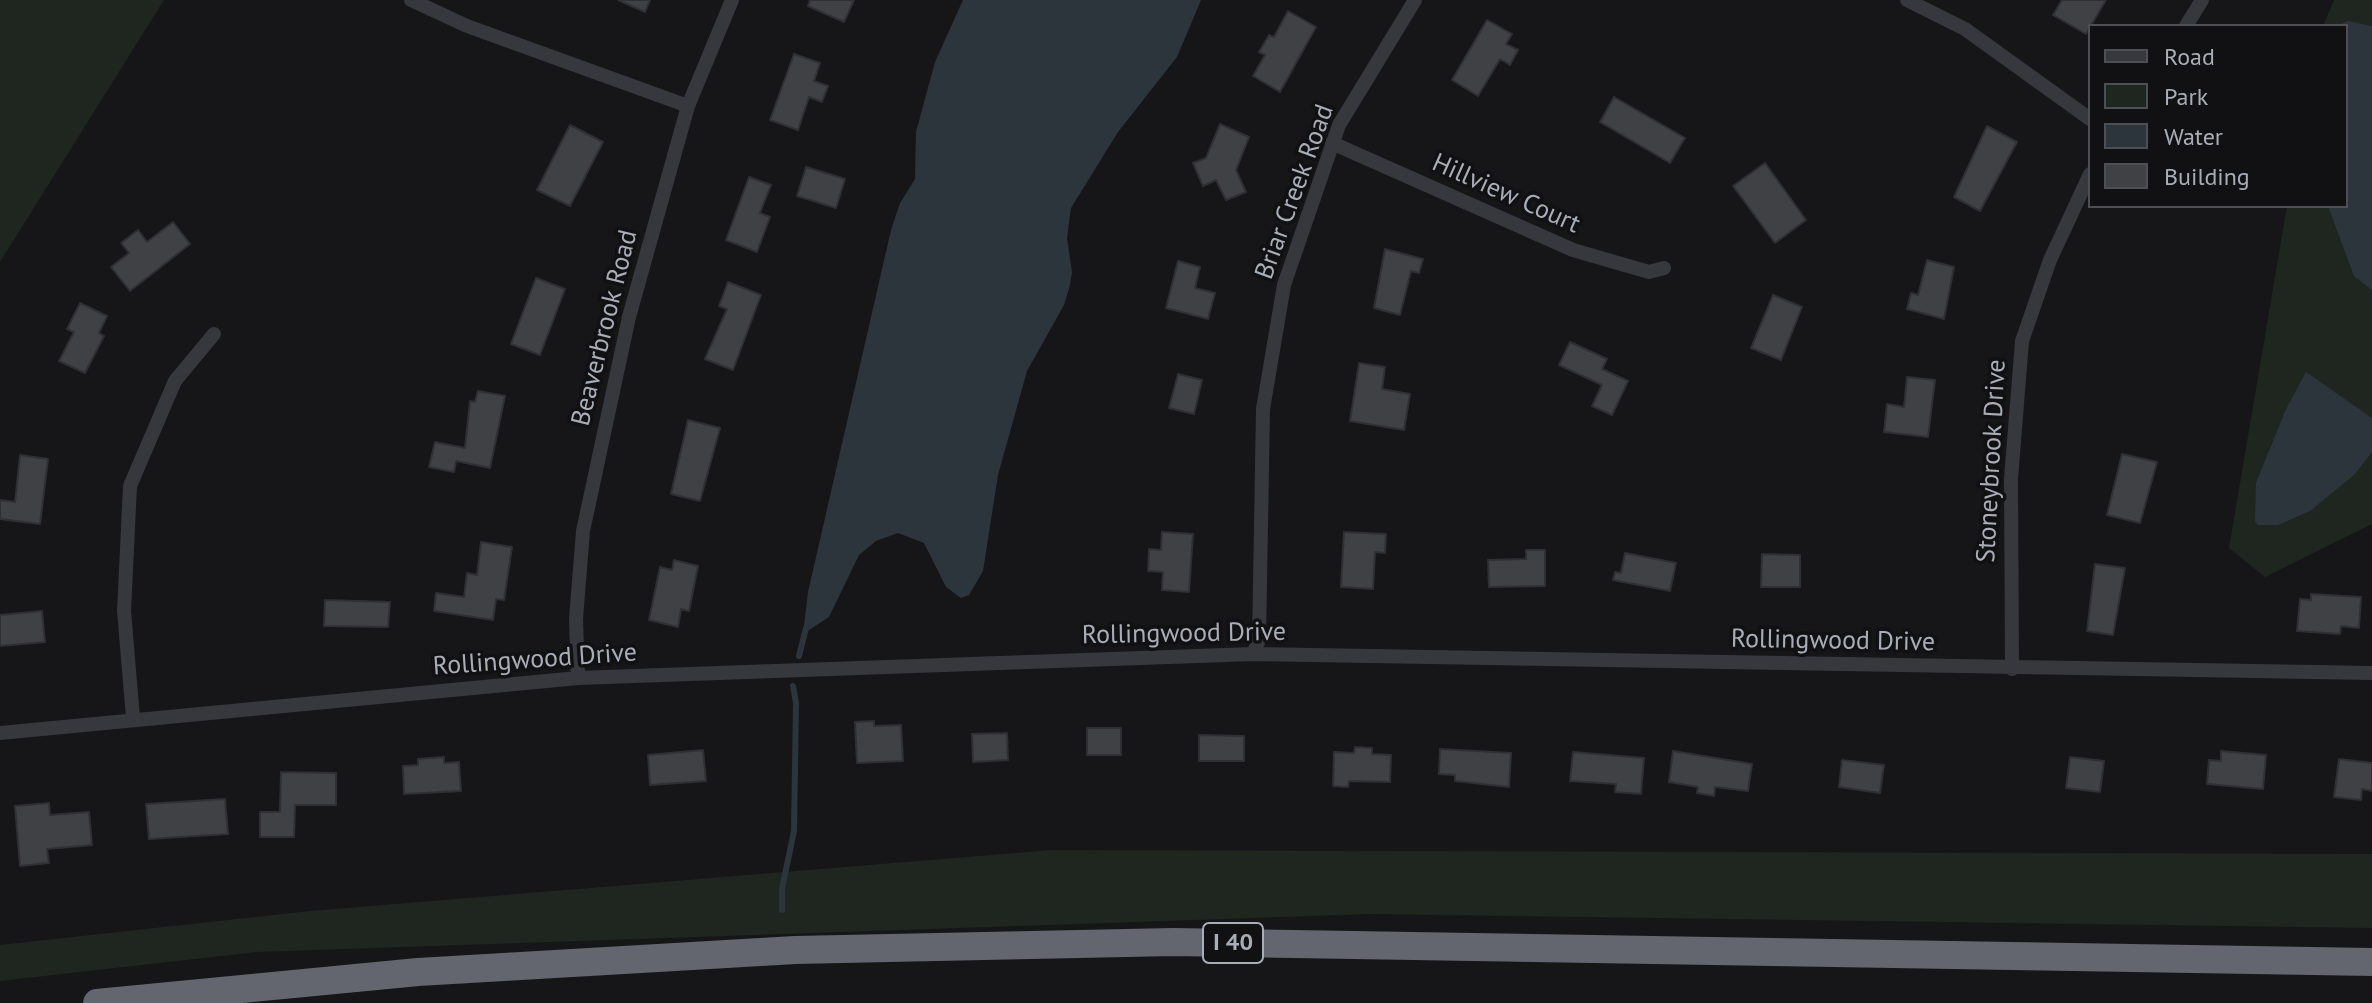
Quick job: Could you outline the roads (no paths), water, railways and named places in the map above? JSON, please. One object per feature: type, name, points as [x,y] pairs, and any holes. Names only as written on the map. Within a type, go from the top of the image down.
[{"type":"highway","name":"I 40","points":[[97,1003],[418,972],[795,950],[1173,942],[2372,962]]},
{"type":"street","points":[[411,0],[467,26],[688,106]]},
{"type":"street","name":"Beaverbrook Road","points":[[578,678],[576,619],[583,531],[629,317],[688,106],[732,0]]},
{"type":"street","name":"Briar Creek Road","points":[[1253,654],[1259,640],[1263,409],[1284,285],[1339,125],[1415,0]]},
{"type":"street","points":[[1907,0],[1965,29],[2088,118]]},
{"type":"street","points":[[2187,24],[2202,0]]},
{"type":"street","name":"Hillview Court","points":[[1332,143],[1573,250],[1649,272],[1664,268]]},
{"type":"street","name":"Stoneybrook Drive","points":[[2012,669],[2011,479],[2022,341],[2050,260],[2088,178]]},
{"type":"street","points":[[133,718],[124,611],[130,486],[175,381],[214,334]]},
{"type":"street","name":"Rollingwood Drive","points":[[0,733],[578,678],[1253,654],[2372,673]]},
{"type":"water","points":[[963,0],[1201,0],[1177,57],[1118,132],[1071,208],[1067,238],[1072,272],[1070,285],[1064,305],[1027,371],[998,475],[983,571],[969,595],[961,598],[946,587],[924,543],[898,533],[876,541],[859,555],[829,617],[803,634],[808,592],[891,230],[900,203],[915,179],[916,132],[935,62]]},
{"type":"water","points":[[2348,21],[2372,26],[2372,290],[2354,276],[2329,208],[2348,208],[2348,24],[2340,24]]},
{"type":"water","points":[[2306,372],[2372,418],[2372,452],[2354,475],[2310,511],[2278,525],[2258,525],[2255,521],[2256,483],[2286,409]]},
{"type":"waterway","points":[[799,656],[806,628]]},
{"type":"waterway","points":[[782,910],[782,889],[794,831],[796,703],[793,686]]}]
